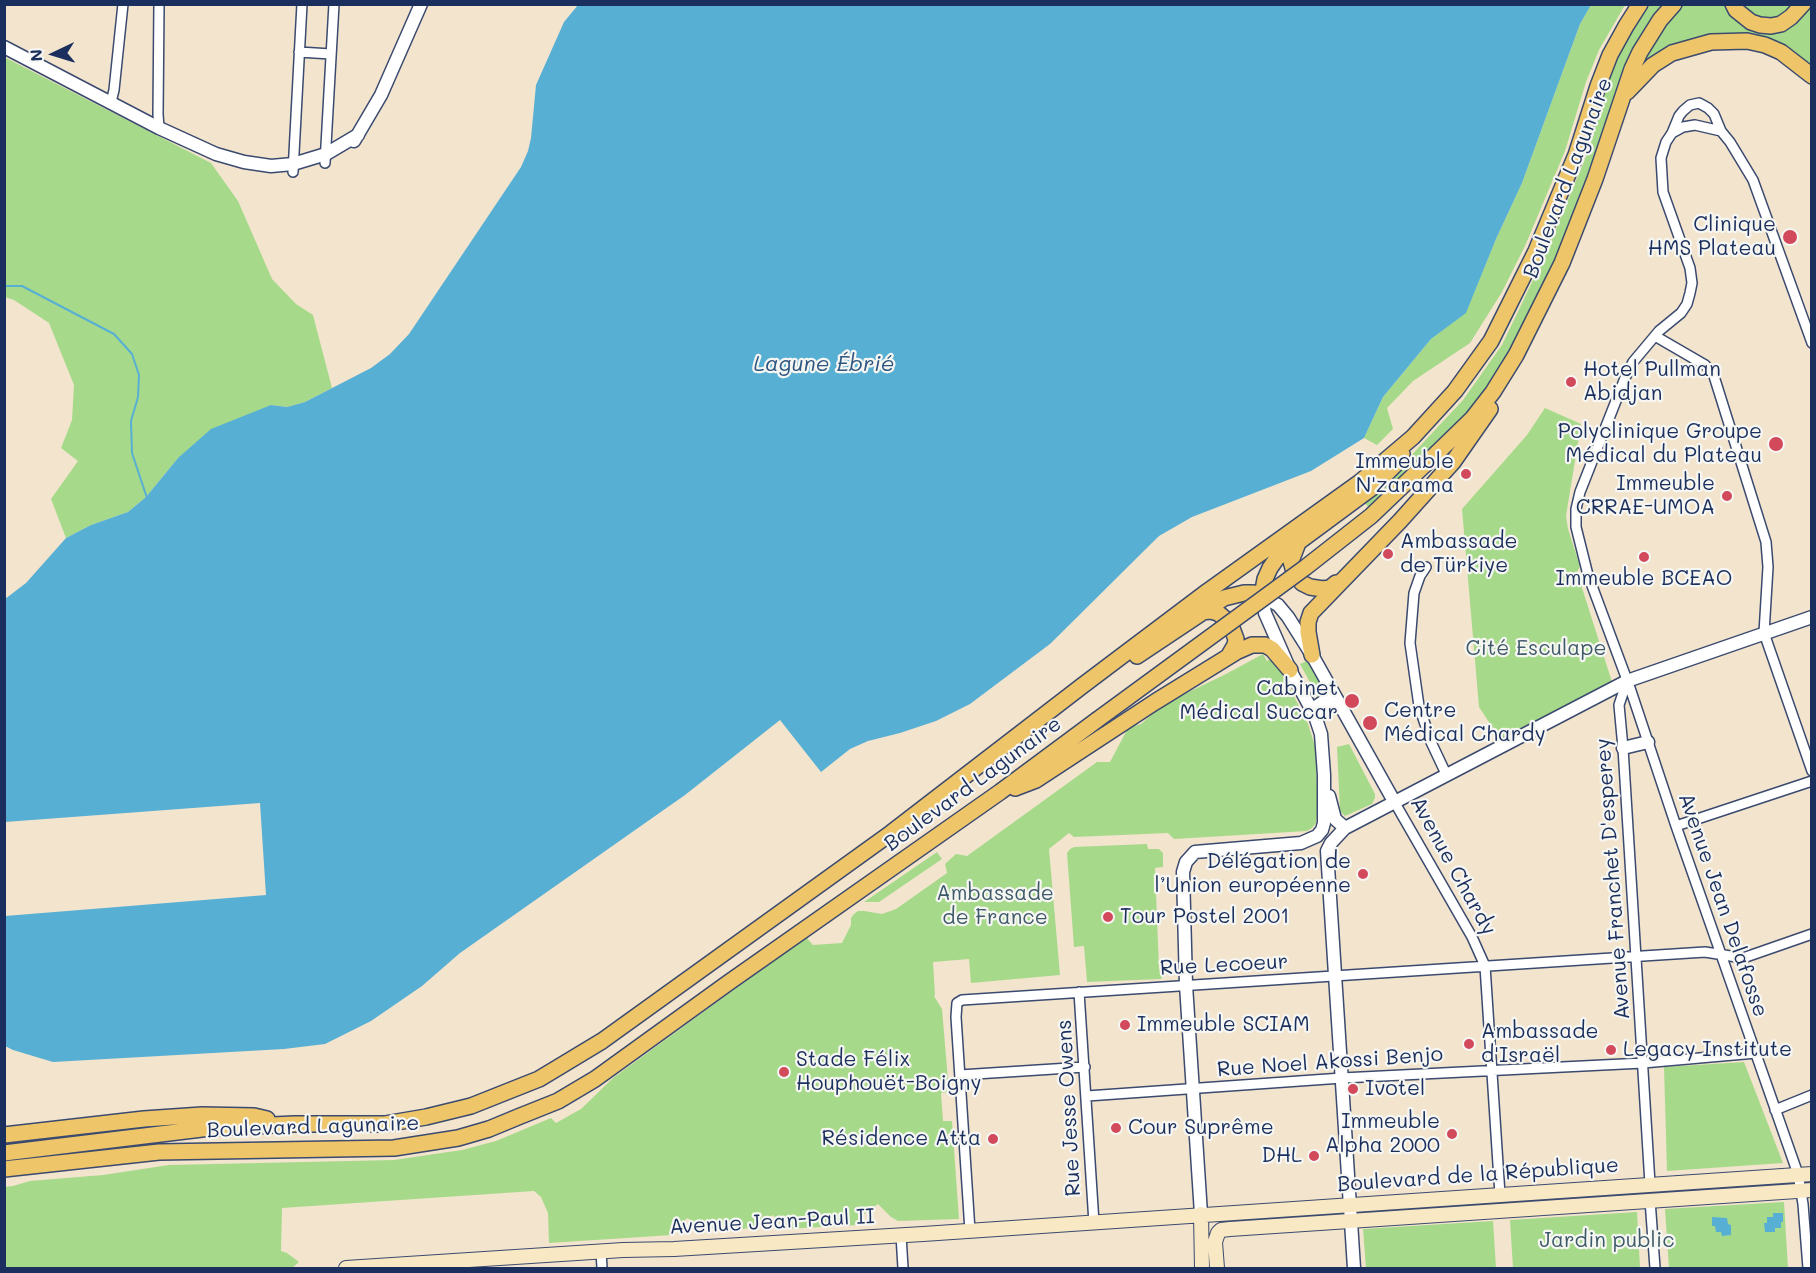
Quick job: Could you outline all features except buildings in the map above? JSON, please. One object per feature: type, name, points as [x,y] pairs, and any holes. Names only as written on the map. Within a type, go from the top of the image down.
[{"type":"highway","name":"Boulevard Lagunaire","points":[[4,1152],[210,1128],[294,1124],[385,1124],[426,1118],[471,1106],[539,1079],[602,1041],[891,833],[1082,686],[1360,482],[1413,437],[1455,392],[1491,341],[1536,251],[1576,155],[1610,55],[1640,4]]},
{"type":"highway","name":"Boulevard Lagunaire","points":[[4,1169],[159,1152],[394,1148],[458,1138],[489,1129],[558,1101],[595,1079],[1000,792],[1306,567],[1371,516],[1472,419],[1493,392],[1516,355],[1562,263],[1595,180],[1640,52],[1660,20],[1674,4]]},
{"type":"highway","points":[[1733,4],[1736,10],[1751,22],[1771,26],[1781,24],[1803,4]]},
{"type":"highway","points":[[1623,96],[1653,64],[1672,53],[1711,42],[1747,41],[1765,45],[1788,57],[1812,76]]},
{"type":"highway","points":[[1312,655],[1308,632],[1311,613],[1400,521],[1453,462],[1478,428],[1500,395],[1528,345],[1562,263]]},
{"type":"highway","points":[[1082,686],[1160,642],[1224,598],[1254,593],[1262,596],[1265,579],[1277,558],[1383,478],[1395,465],[1413,437]]},
{"type":"highway","points":[[1299,541],[1291,561],[1294,572],[1302,583],[1316,589],[1330,588],[1347,575]]},
{"type":"highway","points":[[1201,612],[1218,613],[1230,623],[1236,639],[1228,657]]},
{"type":"highway","points":[[1000,792],[1036,780],[1155,702],[1228,657],[1252,645],[1265,645],[1281,657],[1290,670]]},
{"type":"highway","points":[[12,1134],[202,1115],[254,1116],[294,1124]]},
{"type":"highway","points":[[4,1175],[42,1166]]},
{"type":"main road","name":"Boulevard de la République","points":[[1201,1214],[1805,1174]]},
{"type":"main road","name":"Boulevard de la République","points":[[1218,1233],[1221,1230],[1230,1229],[1351,1220],[1806,1190]]},
{"type":"main road","name":"Avenue Jean-Paul II","points":[[346,1269],[601,1251],[674,1249],[970,1231],[1201,1214]]},
{"type":"main road","points":[[1201,1214],[1218,1233],[1215,1242],[1217,1269]]},
{"type":"main road","points":[[1201,1214],[1202,1269]]},
{"type":"street","points":[[111,102],[123,4]]},
{"type":"street","points":[[159,4],[159,128]]},
{"type":"street","points":[[293,168],[302,4]]},
{"type":"street","points":[[326,159],[334,4]]},
{"type":"street","points":[[4,47],[159,128],[249,169],[263,172],[293,168],[326,159],[358,135],[381,95],[421,4]]},
{"type":"street","points":[[299,52],[332,54]]},
{"type":"street","name":"Avenue Jean Delafosse","points":[[1721,131],[1714,114],[1708,108],[1699,104],[1690,105],[1679,116],[1666,142],[1661,158],[1663,192],[1690,268],[1692,283],[1687,304],[1681,313],[1655,336],[1634,362],[1625,378],[1580,492],[1576,509],[1576,527],[1588,575],[1723,955],[1775,1110],[1805,1174],[1808,1269]]},
{"type":"street","points":[[1672,133],[1683,127],[1695,125],[1721,131],[1730,142],[1753,180],[1812,343]]},
{"type":"street","points":[[1655,336],[1710,368],[1713,373],[1767,542],[1768,567],[1764,633],[1812,771]]},
{"type":"street","points":[[1426,567],[1414,593],[1410,643],[1419,706],[1446,776]]},
{"type":"street","points":[[1262,596],[1265,613],[1290,670],[1315,716],[1323,747],[1324,823],[1317,836],[1301,843]]},
{"type":"street","name":"Avenue Chardy","points":[[1262,596],[1283,610],[1312,655],[1472,937],[1485,966],[1500,1195]]},
{"type":"street","points":[[1354,1269],[1327,851],[1336,836],[1345,828],[1627,681],[1812,618]]},
{"type":"street","name":"Avenue Franchet D'esperey","points":[[1627,681],[1619,705],[1650,1184]]},
{"type":"street","points":[[1315,716],[1317,706],[1323,702],[1330,701],[1339,705]]},
{"type":"street","points":[[1623,748],[1648,742]]},
{"type":"street","points":[[1324,775],[1335,819],[1345,828]]},
{"type":"street","points":[[1676,826],[1812,781]]},
{"type":"street","points":[[1201,1214],[1186,985],[1183,872],[1186,862],[1195,852],[1205,850],[1301,843],[1319,844],[1327,851]]},
{"type":"street","name":"Rue Lecoeur","points":[[970,1231],[956,1017],[957,1003],[962,1000],[1705,952],[1743,958],[1812,934]]},
{"type":"street","name":"Rue Jesse Owens","points":[[1080,992],[1094,1223]]},
{"type":"street","name":"Rue Noel Akossi Benjo","points":[[1087,1096],[1342,1078],[1643,1063],[1756,1053]]},
{"type":"street","points":[[960,1075],[1085,1067]]},
{"type":"street","points":[[1775,1110],[1812,1095]]},
{"type":"street","points":[[1650,1184],[1655,1269]]},
{"type":"street","points":[[901,1235],[903,1269]]},
{"type":"street","points":[[601,1251],[603,1269]]},
{"type":"green space","points":[[1591,5],[1625,5],[1599,50],[1586,82],[1565,151],[1525,246],[1502,292],[1470,343],[1413,381],[1387,408],[1393,429],[1377,445],[1364,438],[1383,397],[1431,339],[1466,312],[1522,183],[1580,24]]},
{"type":"green space","points":[[1647,5],[1811,5],[1811,69],[1747,36],[1650,61],[1616,94],[1588,177],[1555,259],[1510,351],[1466,416],[1398,484],[1369,508],[1364,502],[1391,477],[1463,400],[1502,345],[1545,255],[1585,159],[1604,88],[1615,57]]},
{"type":"green space","points":[[4,57],[211,163],[238,201],[272,279],[296,304],[313,315],[332,388],[305,402],[287,407],[271,405],[178,458],[146,497],[128,512],[91,525],[66,538],[51,499],[78,461],[61,448],[72,420],[74,385],[49,323],[14,300],[5,297]]},
{"type":"green space","name":"Cité Esculape","points":[[1545,408],[1581,424],[1566,516],[1580,566],[1577,572],[1612,682],[1502,742],[1479,707],[1462,509],[1527,435]]},
{"type":"green space","name":"Ambassade de France","points":[[1263,654],[1267,661],[1274,657],[1308,724],[1315,746],[1318,805],[1316,823],[1312,828],[1307,831],[1174,839],[1168,833],[1074,837],[1069,833],[1049,849],[1060,975],[971,983],[969,959],[933,962],[934,996],[942,1009],[949,1092],[941,1093],[943,1121],[952,1121],[959,1219],[898,1221],[878,1204],[859,1218],[859,1225],[784,1229],[773,1215],[750,1228],[725,1231],[702,1226],[687,1218],[672,1235],[549,1243],[548,1213],[541,1197],[534,1191],[282,1208],[281,1251],[299,1262],[292,1268],[5,1268],[5,1187],[30,1181],[103,1175],[169,1165],[394,1160],[462,1150],[496,1141],[551,1118],[556,1123],[581,1109],[613,1078],[806,937],[813,945],[842,943],[851,925],[851,918],[858,911],[882,914],[896,909],[947,873],[945,864],[956,854],[967,856],[1097,762],[1110,762],[1128,728],[1141,724],[1164,704]]},
{"type":"green space","points":[[1309,660],[1329,696],[1320,701],[1300,664]]},
{"type":"green space","points":[[1349,744],[1375,798],[1372,804],[1345,816],[1340,811],[1337,747]]},
{"type":"green space","points":[[1147,844],[1148,849],[1159,849],[1163,853],[1163,867],[1155,868],[1159,969],[1166,969],[1161,979],[1087,982],[1084,946],[1074,947],[1067,853],[1074,847]]},
{"type":"green space","points":[[937,852],[942,859],[879,902],[864,902]]},
{"type":"green space","points":[[1744,1062],[1783,1163],[1667,1171],[1664,1067]]},
{"type":"green space","points":[[1784,1202],[1788,1268],[1669,1268],[1665,1209]]},
{"type":"green space","name":"Jardin public","points":[[1637,1212],[1640,1268],[1513,1268],[1510,1220]]},
{"type":"green space","name":"Jardin public","points":[[1493,1221],[1496,1268],[1366,1268],[1363,1229]]},
{"type":"water","name":"Lagune Ébrié","points":[[578,5],[1591,5],[1580,24],[1522,183],[1466,313],[1431,339],[1383,397],[1364,438],[1311,471],[1192,517],[1159,536],[1050,644],[970,704],[936,721],[868,741],[850,749],[821,772],[780,720],[685,795],[460,953],[422,986],[371,1021],[325,1044],[284,1049],[53,1062],[5,1046],[5,916],[266,895],[260,803],[5,822],[5,599],[26,583],[66,538],[91,525],[128,512],[146,497],[178,458],[211,429],[271,405],[287,407],[305,402],[371,368],[390,354],[409,334],[521,167],[531,138],[536,85],[564,22]]},
{"type":"water","points":[[1773,1213],[1783,1213],[1781,1228],[1775,1228],[1775,1232],[1765,1232],[1764,1223],[1767,1223],[1767,1217],[1773,1217]]},
{"type":"water","points":[[1712,1217],[1727,1218],[1728,1224],[1731,1225],[1731,1235],[1722,1236],[1721,1232],[1716,1232],[1715,1226],[1712,1226]]},
{"type":"waterway","points":[[4,286],[22,286],[114,334],[132,354],[139,375],[138,397],[131,421],[132,453],[147,498]]},
{"type":"place","name":"Clinique HMS Plateau","points":[[1790,237]]},
{"type":"place","name":"Hotel Pullman Abidjan","points":[[1571,382]]},
{"type":"place","name":"Polyclinique Groupe Médical du Plateau","points":[[1776,444]]},
{"type":"place","name":"Immeuble N'zarama","points":[[1466,474]]},
{"type":"place","name":"Immeuble CRRAE-UMOA","points":[[1727,496]]},
{"type":"place","name":"Ambassade de Türkiye","points":[[1388,554]]},
{"type":"place","name":"Immeuble BCEAO","points":[[1644,557]]},
{"type":"place","name":"Cabinet Médical Succar","points":[[1352,701]]},
{"type":"place","name":"Centre Médical Chardy","points":[[1370,723]]},
{"type":"place","name":"Délégation de l’Union européenne","points":[[1363,874]]},
{"type":"place","name":"Tour Postel 2001","points":[[1108,917]]},
{"type":"place","name":"Immeuble SCIAM","points":[[1125,1025]]},
{"type":"place","name":"Ambassade d'Israël","points":[[1469,1044]]},
{"type":"place","name":"Legacy Institute","points":[[1611,1050]]},
{"type":"place","name":"Stade Félix Houphouët-Boigny","points":[[784,1072]]},
{"type":"place","name":"Ivotel","points":[[1353,1089]]},
{"type":"place","name":"Cour Suprême","points":[[1116,1128]]},
{"type":"place","name":"Immeuble Alpha 2000","points":[[1452,1134]]},
{"type":"place","name":"Résidence Atta","points":[[993,1139]]},
{"type":"place","name":"DHL","points":[[1314,1156]]}]
